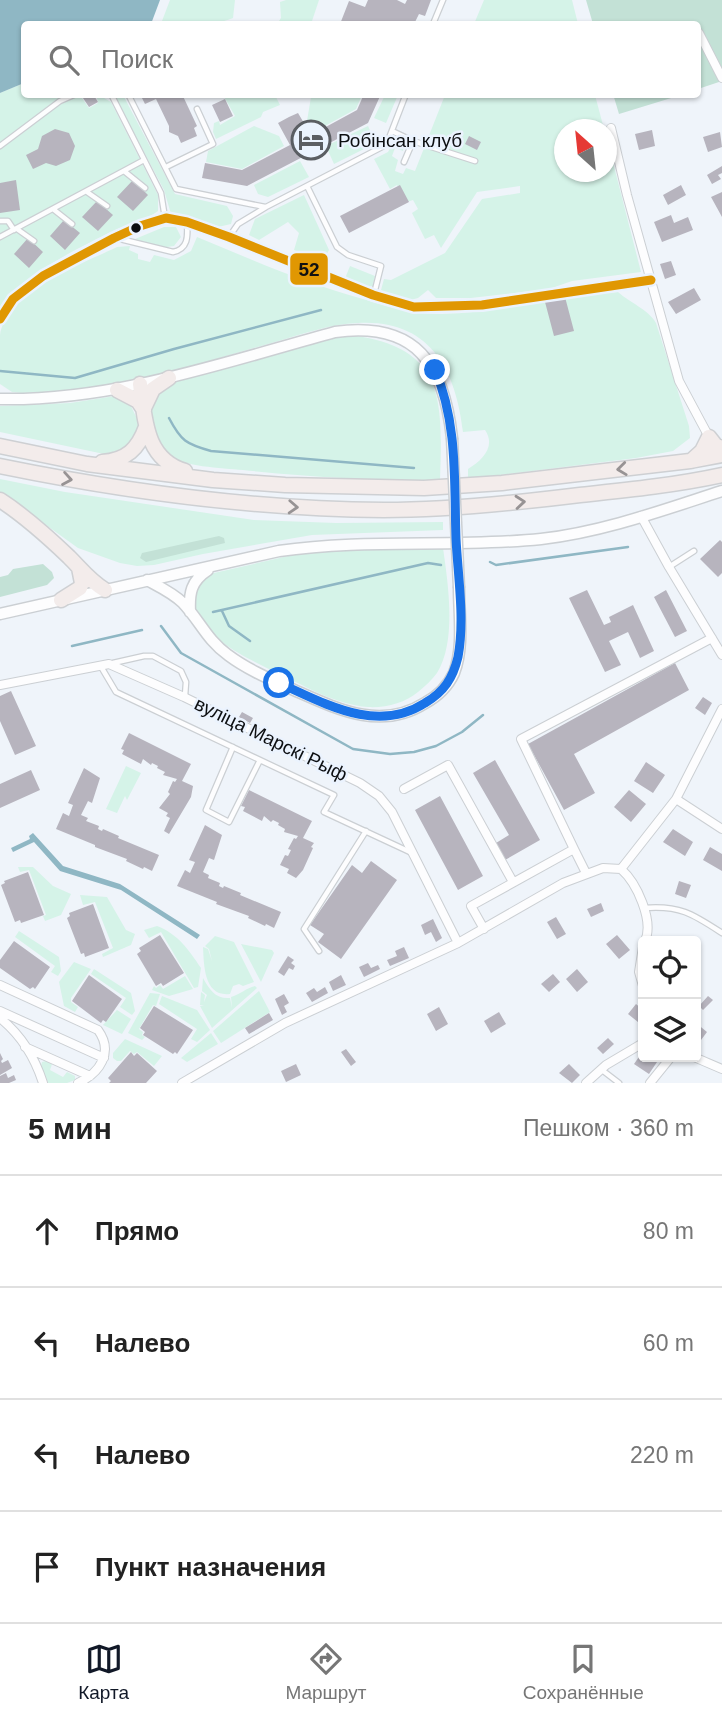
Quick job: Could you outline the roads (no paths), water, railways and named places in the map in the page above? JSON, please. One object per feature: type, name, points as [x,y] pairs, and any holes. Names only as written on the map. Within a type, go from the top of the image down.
[{"type":"highway","points":[[144,410],[153,388],[169,378]]},
{"type":"highway","points":[[141,384],[150,442],[163,461],[173,468],[213,480]]},
{"type":"highway","points":[[117,390],[138,401],[144,410]]},
{"type":"highway","points":[[87,464],[125,457],[141,442],[146,427]]},
{"type":"highway","points":[[690,461],[702,451],[709,437],[716,446],[722,448]]},
{"type":"highway","points":[[0,446],[87,464],[213,480],[285,485],[424,488],[502,483],[722,455]]},
{"type":"highway","points":[[0,466],[174,497],[254,505],[387,510],[525,502],[722,475]]},
{"type":"highway","points":[[0,500],[32,523],[90,580],[106,590]]},
{"type":"highway","points":[[61,600],[80,588],[82,583],[78,567]]},
{"type":"street","points":[[701,37],[722,78]]},
{"type":"street","points":[[617,151],[679,381],[709,437]]},
{"type":"street","points":[[0,319],[13,299],[26,287],[114,238],[166,218],[187,222],[229,237],[373,295],[414,307],[457,307],[651,280]]},
{"type":"street","points":[[0,400],[60,398],[117,390],[335,332],[353,330],[373,331],[404,341],[427,358],[435,370],[446,401],[452,439],[458,588],[458,654],[454,673],[435,697],[403,714],[389,717],[364,716],[342,710],[247,667],[216,646],[176,597],[148,580]]},
{"type":"street","points":[[0,614],[279,551],[332,544],[507,542],[586,531],[722,491]]},
{"type":"street","points":[[641,516],[722,655]]},
{"type":"street","points":[[190,612],[191,588],[201,574],[214,566]]},
{"type":"street","points":[[180,573],[190,612]]},
{"type":"street","points":[[586,873],[521,739],[712,638]]},
{"type":"street","points":[[0,685],[104,664]]},
{"type":"street","name":"вуліца Марскі Рыф","points":[[104,664],[184,697],[371,789],[392,812],[458,943]]},
{"type":"street","points":[[621,869],[676,799],[722,709]]},
{"type":"street","points":[[404,789],[448,765],[513,882]]},
{"type":"street","points":[[676,799],[722,829]]},
{"type":"street","points":[[484,929],[471,906],[574,849]]},
{"type":"street","points":[[182,1083],[285,1023],[458,943],[540,895],[603,867],[621,869],[629,876],[649,926],[646,936]]},
{"type":"street","points":[[0,985],[98,1030],[106,1046],[104,1058],[90,1076],[78,1083]]},
{"type":"street","points":[[0,1011],[104,1058]]},
{"type":"street","points":[[0,1018],[10,1026],[34,1060],[43,1083]]},
{"type":"street","points":[[586,1083],[601,1069],[638,1046]]},
{"type":"street","points":[[25,1047],[90,1076]]},
{"type":"street","points":[[701,1060],[722,1069]]},
{"type":"street","points":[[650,1083],[667,1062]]},
{"type":"lane","points":[[434,21],[443,0]]},
{"type":"lane","points":[[0,146],[67,98]]},
{"type":"lane","points":[[113,98],[161,193],[166,218]]},
{"type":"lane","points":[[130,98],[176,189],[266,207]]},
{"type":"lane","points":[[229,237],[237,224],[382,147],[392,131],[404,98]]},
{"type":"lane","points":[[166,167],[212,144],[197,109]]},
{"type":"lane","points":[[392,131],[413,141],[475,161]]},
{"type":"lane","points":[[404,162],[413,141]]},
{"type":"lane","points":[[0,237],[144,160]]},
{"type":"lane","points":[[124,171],[145,188]]},
{"type":"lane","points":[[307,186],[337,247],[348,255],[381,266],[373,295]]},
{"type":"lane","points":[[86,191],[107,206]]},
{"type":"lane","points":[[53,209],[72,224]]},
{"type":"lane","points":[[0,221],[8,220],[15,229],[34,241]]},
{"type":"lane","points":[[114,238],[160,251],[180,251],[188,234],[187,222]]},
{"type":"lane","points":[[669,567],[694,551]]},
{"type":"lane","points":[[184,697],[186,682],[181,671],[153,656],[104,664],[116,692],[334,795],[324,812],[413,853]]},
{"type":"lane","points":[[233,747],[205,810],[229,822],[260,760]]},
{"type":"lane","points":[[319,951],[304,929],[366,831]]},
{"type":"lane","points":[[643,908],[664,906],[688,911],[722,933]]},
{"type":"lane","points":[[601,1069],[619,1083]]},
{"type":"water","points":[[0,0],[160,0],[152,21],[21,21],[21,84],[0,93]]},
{"type":"water","points":[[33,833],[63,866],[120,884],[200,935],[197,939],[121,890],[60,871],[34,842],[13,852],[11,848],[30,839],[29,836]]},
{"type":"waterway","points":[[0,371],[75,378],[321,310]]},
{"type":"waterway","points":[[169,418],[185,440],[211,451],[414,468]]},
{"type":"waterway","points":[[490,562],[496,565],[628,547]]},
{"type":"waterway","points":[[213,612],[428,563],[441,565]]},
{"type":"waterway","points":[[222,611],[229,626],[250,641]]},
{"type":"waterway","points":[[161,626],[181,653],[353,749],[390,754],[414,752],[436,746],[462,732],[483,715]]},
{"type":"waterway","points":[[72,646],[142,630]]},
{"type":"place","name":"Робінсан клуб","points":[[311,140]]}]
